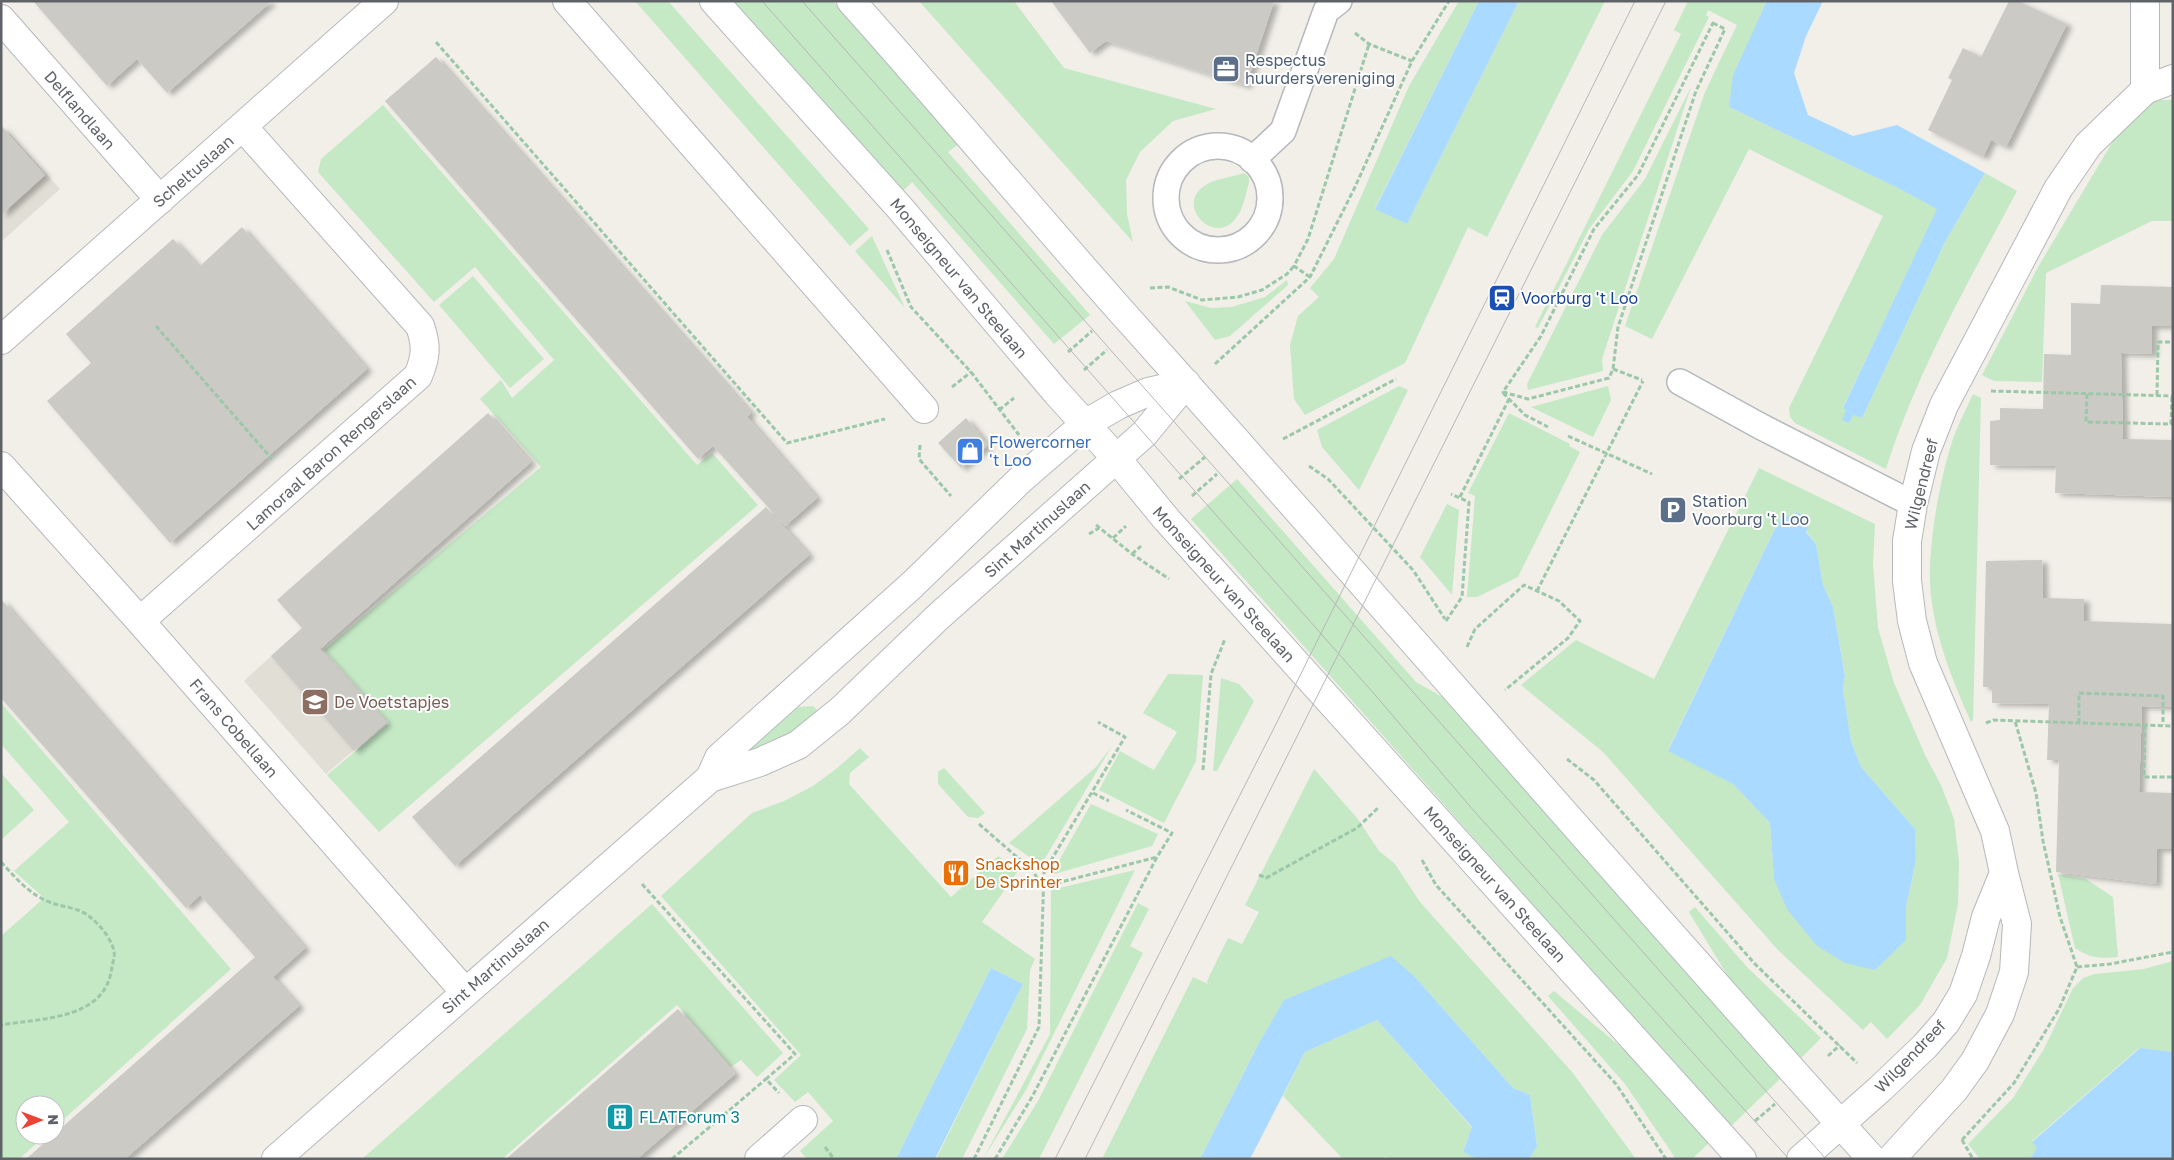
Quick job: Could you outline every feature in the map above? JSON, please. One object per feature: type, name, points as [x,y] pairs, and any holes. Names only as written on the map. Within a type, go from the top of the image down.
[{"type":"street","name":"Scheltuslaan","points":[[1,340],[384,1]]},
{"type":"street","points":[[567,1],[924,409]]},
{"type":"street","name":"Monseigneur van Steelaan","points":[[714,1],[899,207],[1116,458],[1159,512],[1742,1159]]},
{"type":"street","points":[[851,1],[933,92],[1134,326],[1449,684],[1872,1159]]},
{"type":"street","points":[[2145,1],[2145,90]]},
{"type":"street","name":"Delflandlaan","points":[[1,19],[160,200]]},
{"type":"street","name":"Wilgendreef","points":[[1891,1159],[1954,1090],[1975,1061],[2000,1014],[2014,972],[2017,924],[1995,830],[1923,663],[1912,621],[1907,581],[1907,541],[1913,504],[1926,452],[1944,405],[2058,189],[2088,145],[2145,90],[2173,80]]},
{"type":"street","name":"Lamoraal Baron Rengerslaan","points":[[140,621],[418,376],[424,362],[426,342],[420,326],[243,127]]},
{"type":"street","name":"Sint Martinuslaan","points":[[710,778],[719,758],[912,585],[1020,480],[1085,424],[1118,405],[1148,392],[1186,383]]},
{"type":"street","name":"Sint Martinuslaan","points":[[280,1158],[465,992],[710,778],[760,762],[798,745],[840,711],[939,616],[1144,434],[1186,383]]},
{"type":"street","name":"Frans Cobellaan","points":[[1,466],[140,621],[465,992]]},
{"type":"street","name":"Wilgendreef","points":[[1801,1159],[1881,1088],[1946,1022],[1963,994],[1976,956],[1986,917],[2004,873]]},
{"type":"street","points":[[759,1159],[803,1120]]},
{"type":"lane","points":[[1252,160],[1283,130],[1332,6]]},
{"type":"lane","points":[[1210,147],[1228,147],[1245,154],[1252,160],[1259,165],[1267,182],[1270,199],[1267,216],[1259,230],[1248,241],[1232,248],[1217,250],[1201,247],[1187,240],[1176,228],[1168,213],[1166,197],[1169,179],[1178,164],[1193,152],[1210,147]]},
{"type":"lane","points":[[1680,382],[1760,426],[1913,504]]},
{"type":"path","points":[[1213,366],[1310,277],[1412,61],[1449,1]]},
{"type":"path","points":[[1332,6],[1369,44],[1412,61]]},
{"type":"path","points":[[1713,22],[1725,29],[1696,91],[1618,326],[1613,369],[1609,378],[1528,399],[1502,392],[1541,336],[1594,229],[1638,174],[1713,22]]},
{"type":"path","points":[[436,42],[787,443],[924,409],[919,459],[957,503]]},
{"type":"path","points":[[1142,289],[1168,287],[1202,300],[1238,296],[1262,290],[1287,274],[1294,266],[1308,239],[1369,44]]},
{"type":"path","points":[[1294,266],[1310,277]]},
{"type":"path","points":[[156,326],[296,485]]},
{"type":"path","points":[[971,372],[1019,435],[1058,393],[1134,326]]},
{"type":"path","points":[[2157,396],[2158,342],[2173,342]]},
{"type":"path","points":[[1280,441],[1396,378]]},
{"type":"path","points":[[1958,380],[1987,391],[2172,396],[2172,424],[2086,422],[2087,394]]},
{"type":"path","points":[[1537,591],[1643,381]]},
{"type":"path","points":[[1502,392],[1525,415],[1548,427]]},
{"type":"path","points":[[1460,498],[1509,399]]},
{"type":"path","points":[[1568,436],[1652,474]]},
{"type":"path","points":[[1113,538],[1159,512],[1237,443]]},
{"type":"path","points":[[1132,554],[1159,512],[1237,443]]},
{"type":"path","points":[[1306,463],[1328,479],[1413,570],[1450,630]]},
{"type":"path","points":[[1446,621],[1462,597],[1468,502],[1451,494]]},
{"type":"path","points":[[1464,655],[1475,629],[1524,584],[1559,601],[1580,621],[1568,638],[1498,696]]},
{"type":"path","points":[[1203,770],[1211,674],[1227,632]]},
{"type":"path","points":[[2078,723],[2079,693],[2163,696],[2163,725]]},
{"type":"path","points":[[1954,735],[1994,720],[2173,726]]},
{"type":"path","points":[[974,1159],[1039,1027],[1042,887],[1044,872],[1125,737],[1098,722]]},
{"type":"path","points":[[2145,725],[2144,777],[2173,778]]},
{"type":"path","points":[[1564,756],[1594,780],[1754,963],[1840,1045],[1881,1088]]},
{"type":"path","points":[[1093,793],[1109,801]]},
{"type":"path","points":[[1259,875],[1266,878],[1357,828],[1381,806]]},
{"type":"path","points":[[995,1159],[1032,1097],[1157,857],[1172,833],[1126,810]]},
{"type":"path","points":[[979,824],[1033,871],[1042,887]]},
{"type":"path","points":[[1042,887],[1157,857]]},
{"type":"path","points":[[618,858],[795,1054],[672,1159]]},
{"type":"path","points":[[1421,859],[1436,885],[1616,1084],[1666,1159]]},
{"type":"path","points":[[1,862],[24,888],[48,902],[74,908],[89,917],[105,932],[114,952],[111,979],[94,1002],[75,1013],[1,1025]]},
{"type":"path","points":[[2077,967],[2110,964],[2173,952]]},
{"type":"path","points":[[766,1079],[803,1120]]},
{"type":"shaded area","points":[[1,124],[60,189],[1,242]]},
{"type":"shaded area","name":"De Voetstapjes","points":[[302,628],[386,723],[326,774],[244,681]]},
{"type":"green space","points":[[635,1],[668,1],[869,229],[850,246]]},
{"type":"green space","points":[[732,1],[833,1],[960,143],[948,152],[1090,315],[1054,344],[912,182],[900,194]]},
{"type":"green space","points":[[919,1],[1014,1],[1064,68],[1216,109],[1173,121],[1140,152],[1126,180],[1127,214],[1133,242]]},
{"type":"green space","points":[[1459,1],[1479,1],[1375,208],[1407,224],[1519,1],[1605,1],[1487,237],[1468,227],[1405,363],[1305,415],[1294,399],[1290,345],[1298,316],[1319,297],[1310,288],[1334,259],[1409,86]]},
{"type":"green space","points":[[1688,1],[1767,1],[1729,107],[1938,209],[1843,407],[1862,418],[1945,242],[1985,173],[2017,191],[1928,362],[1886,469],[1795,423],[1790,417],[1789,408],[1883,216],[1749,149],[1652,339],[1625,326],[1705,92],[1737,25],[1708,10],[1706,15],[1709,17],[1633,171],[1589,229],[1538,328],[1535,327],[1681,34],[1674,30]]},
{"type":"green space","points":[[1691,87],[1602,359],[1603,371],[1528,390],[1527,384],[1602,235],[1645,179]]},
{"type":"green space","points":[[2159,100],[2173,100],[2173,221],[2152,221],[2046,273],[2042,382],[1994,381],[1982,375],[2038,267],[2119,131],[2139,109]]},
{"type":"green space","points":[[383,105],[697,465],[712,453],[758,505],[379,832],[327,775],[389,723],[324,650],[541,467],[480,399],[501,380],[512,398],[554,360],[475,267],[434,302],[318,172],[321,159]]},
{"type":"green space","points":[[1244,173],[1249,177],[1249,182],[1243,205],[1236,218],[1227,226],[1218,228],[1209,226],[1201,220],[1196,213],[1194,204],[1196,194],[1208,184]]},
{"type":"green space","points":[[872,236],[905,308],[855,251]]},
{"type":"green space","points":[[473,276],[544,359],[510,388],[439,305]]},
{"type":"green space","points":[[1287,280],[1288,285],[1230,336],[1215,340],[1185,301],[1211,308],[1232,307],[1265,297]]},
{"type":"green space","points":[[1399,386],[1408,390],[1359,490],[1322,447],[1317,430]]},
{"type":"green space","points":[[1608,386],[1611,400],[1593,437],[1531,407]]},
{"type":"green space","points":[[1973,394],[1981,398],[1973,720],[1971,722],[1941,645],[1933,612],[1930,560],[1938,497],[1947,458],[1954,436]]},
{"type":"green space","points":[[1509,413],[1570,444],[1569,446],[1580,452],[1518,577],[1477,597],[1467,597],[1475,496],[1468,493]]},
{"type":"green space","points":[[1759,468],[1875,524],[1873,564],[1878,628],[1894,683],[1925,755],[1941,785],[1954,819],[1959,862],[1958,904],[1947,958],[1920,1005],[1887,1039],[1871,1022],[1863,1030],[1778,950],[1603,752],[1521,685],[1576,640],[1654,679]],"holes":[[[1796,512],[1799,514],[1800,523],[1816,544],[1823,585],[1833,607],[1845,675],[1843,689],[1851,741],[1861,767],[1915,829],[1916,860],[1906,907],[1906,940],[1774,879],[1770,823],[1733,784],[1668,750],[1782,514],[1792,519]]]},
{"type":"green space","points":[[1237,479],[1416,682],[1446,699],[1781,1078],[1730,1127],[1191,519]]},
{"type":"green space","points":[[1447,504],[1459,510],[1452,595],[1420,557]]},
{"type":"green space","points":[[1168,674],[1203,675],[1196,761],[1164,823],[1099,790],[1120,751],[1154,770],[1177,732],[1143,713]]},
{"type":"green space","points":[[1221,678],[1239,684],[1254,701],[1217,771],[1213,771]]},
{"type":"green space","points":[[1,703],[231,969],[65,1118],[65,1095],[15,1095],[15,1145],[35,1145],[19,1159],[1,1159],[1,936],[44,898],[14,871],[69,822],[1,744]]},
{"type":"green space","points":[[813,706],[818,711],[816,717],[809,725],[731,764],[786,712],[799,707]]},
{"type":"green space","points":[[1112,746],[1041,865],[1009,843],[1096,767]]},
{"type":"green space","points":[[860,748],[869,757],[850,773],[849,784],[951,897],[998,856],[1018,871],[982,922],[1035,959],[1030,970],[1027,1029],[962,1159],[936,1159],[1023,984],[991,968],[896,1159],[807,1159],[800,1151],[833,1121],[808,1092],[795,1102],[774,1080],[801,1055],[661,896],[752,813],[784,801],[813,786]]},
{"type":"green space","points":[[944,768],[985,813],[978,818],[968,817],[938,784],[938,772]]},
{"type":"green space","points":[[1314,769],[1357,818],[1379,851],[1395,864],[1420,902],[1572,1072],[1636,1159],[1529,1159],[1537,1145],[1530,1095],[1513,1088],[1415,977],[1284,1001],[1259,1043],[1200,1159],[1102,1159],[1193,977],[1208,984],[1207,981],[1228,938],[1242,944],[1259,912],[1245,905]]},
{"type":"green space","points":[[1,773],[34,810],[1,840]]},
{"type":"green space","points":[[1091,804],[1158,834],[1152,846],[1051,875]]},
{"type":"green space","points":[[1135,870],[1026,1090],[983,1159],[1050,1034],[1051,890]]},
{"type":"green space","points":[[2058,874],[2086,879],[2113,897],[2118,957],[2095,957],[2075,948]]},
{"type":"green space","points":[[1138,903],[1149,909],[1130,946],[1143,953],[1039,1159],[1002,1159],[1038,1101]]},
{"type":"green space","points":[[652,904],[783,1053],[757,1077],[741,1060],[731,1067],[677,1005],[502,1159],[362,1159]]},
{"type":"green space","points":[[1695,907],[1747,967],[1821,1038],[1799,1060],[1735,988],[1689,912]]},
{"type":"green space","points":[[2173,961],[2173,1052],[2139,1048],[2032,1141],[2038,1148],[2030,1159],[1980,1159],[1968,1144],[2013,1098],[2044,1049],[2073,988],[2083,978],[2095,974],[2144,969]]},
{"type":"green space","points":[[1554,991],[1627,1052],[1709,1143],[1692,1159],[1676,1159],[1625,1084],[1548,996]]},
{"type":"green space","points":[[1377,1020],[1472,1128],[1463,1151],[1478,1159],[1388,1159],[1386,1156],[1383,1159],[1343,1159],[1283,1096],[1305,1052]]},
{"type":"water","points":[[1479,1],[1519,1],[1407,224],[1375,209]]},
{"type":"water","points":[[1767,1],[1823,1],[1806,36],[1794,73],[1808,115],[1853,136],[1897,125],[1985,173],[1945,242],[1862,418],[1853,415],[1849,423],[1842,420],[1846,410],[1843,408],[1937,209],[1898,188],[1729,107],[1733,75]]},
{"type":"water","points":[[1796,512],[1803,515],[1800,523],[1808,527],[1806,532],[1816,544],[1823,585],[1833,607],[1845,676],[1843,689],[1851,741],[1861,767],[1915,829],[1916,860],[1906,907],[1906,940],[1875,970],[1845,963],[1817,946],[1787,909],[1774,879],[1770,823],[1733,784],[1668,751],[1782,514],[1792,518]]},
{"type":"water","points":[[1391,956],[1415,977],[1513,1088],[1530,1095],[1537,1146],[1529,1159],[1478,1159],[1463,1152],[1472,1127],[1377,1020],[1305,1052],[1250,1159],[1200,1159],[1259,1043],[1284,1000]]},
{"type":"water","points":[[991,968],[1023,984],[935,1159],[896,1159]]},
{"type":"water","points":[[2140,1048],[2173,1052],[2173,1159],[2030,1159],[2037,1148],[2032,1142]]},
{"type":"building","points":[[33,1],[272,1],[167,93],[137,59],[107,86]]},
{"type":"building","points":[[1051,1],[1274,1],[1246,86],[1106,41],[1090,53]]},
{"type":"building","points":[[2009,1],[2018,1],[2067,24],[2006,147],[1991,140],[1983,157],[1928,130],[1952,80],[1948,78],[1963,48],[1981,57]]},
{"type":"building","points":[[436,57],[751,413],[747,417],[817,498],[785,526],[713,446],[698,459],[385,101]]},
{"type":"building","points":[[1,126],[45,175],[1,215]]},
{"type":"building","points":[[242,227],[367,369],[170,543],[47,401],[91,363],[66,334],[173,239],[199,267]]},
{"type":"building","points":[[2101,285],[2173,287],[2173,326],[2152,326],[2152,354],[2121,353],[2123,439],[2173,440],[2173,497],[2055,493],[2056,466],[1990,465],[1990,421],[2000,420],[2000,408],[2043,409],[2044,354],[2071,355],[2071,303],[2100,304]]},
{"type":"building","points":[[488,413],[531,462],[320,649],[386,723],[354,751],[271,656],[302,628],[277,600]]},
{"type":"building","points":[[966,418],[988,445],[961,468],[938,443]]},
{"type":"building","points":[[766,507],[809,555],[455,866],[412,817]]},
{"type":"building","points":[[2042,560],[2043,598],[2084,599],[2084,621],[2173,624],[2173,707],[2142,706],[2139,792],[2173,793],[2173,849],[2157,849],[2156,884],[2056,872],[2059,760],[2047,760],[2049,704],[1992,703],[1992,687],[1983,687],[1986,561]]},
{"type":"building","points":[[1,599],[305,948],[273,977],[299,1006],[125,1159],[26,1159],[42,1145],[65,1145],[65,1125],[255,957],[200,895],[186,908],[1,698]]},
{"type":"building","name":"FLATForum 3","points":[[678,1009],[735,1074],[637,1159],[506,1159]]},
{"type":"tram line","points":[[762,1],[1376,696],[1474,811],[1789,1159]]},
{"type":"tram line","points":[[802,1],[1826,1159]]},
{"type":"tram line","points":[[1055,1159],[1273,730],[1635,1]]},
{"type":"tram line","points":[[1085,1159],[1666,1]]},
{"type":"place","name":"Respectus huurdersvereniging","points":[[1226,69]]},
{"type":"place","name":"Voorburg 't Loo","points":[[1502,298]]},
{"type":"place","name":"Flowercorner 't Loo","points":[[970,451]]},
{"type":"place","name":"Station Voorburg 't Loo","points":[[1673,510]]},
{"type":"place","name":"De Voetstapjes","points":[[315,702]]},
{"type":"place","name":"Snackshop De Sprinter","points":[[956,873]]},
{"type":"place","name":"FLATForum 3","points":[[620,1117]]}]
